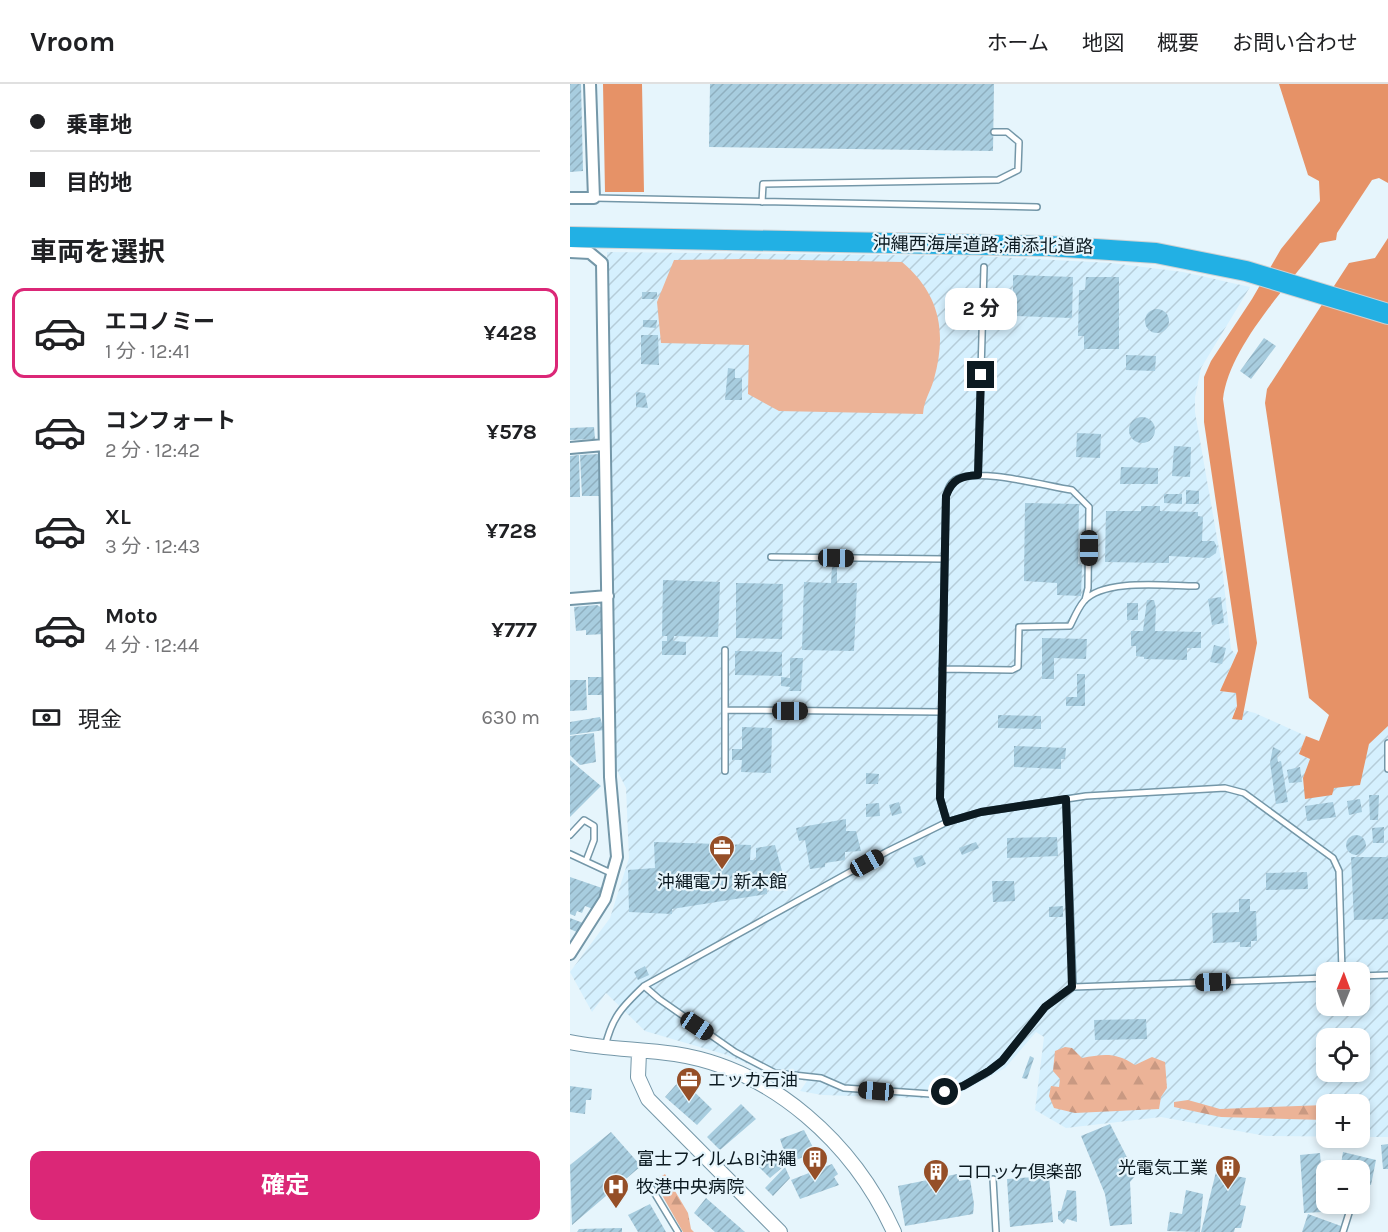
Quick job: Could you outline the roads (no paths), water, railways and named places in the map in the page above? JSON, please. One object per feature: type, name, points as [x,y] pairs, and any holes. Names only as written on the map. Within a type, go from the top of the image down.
[{"type":"highway","name":"沖縄西海岸道路;浦添北道路","points":[[570,237],[1089,248],[1156,253],[1246,271],[1388,314]]},
{"type":"street","points":[[570,198],[594,198],[590,84]]},
{"type":"street","points":[[570,252],[590,253],[602,263],[610,777],[617,857],[600,908],[570,954]]},
{"type":"street","points":[[570,448],[604,445]]},
{"type":"street","points":[[570,599],[608,596]]},
{"type":"street","points":[[570,1042],[605,1049],[675,1054],[710,1062],[749,1078],[811,1120],[849,1156],[876,1195],[894,1232]]},
{"type":"street","points":[[639,1052],[638,1077],[648,1099],[780,1232]]},
{"type":"lane","points":[[762,202],[763,184],[998,180],[1018,170],[1019,142],[1007,132],[994,132]]},
{"type":"lane","points":[[594,198],[1037,207]]},
{"type":"lane","points":[[978,475],[984,267]]},
{"type":"lane","points":[[942,669],[1012,670],[1018,667],[1019,627],[1070,626],[1085,600],[1088,588],[1089,530],[1089,507],[1072,490],[978,475],[957,479],[950,484],[946,496],[944,559],[941,712],[940,798],[947,822]]},
{"type":"lane","points":[[771,557],[944,559]]},
{"type":"lane","points":[[1085,600],[1103,591],[1123,586],[1196,586]]},
{"type":"lane","points":[[725,650],[725,771]]},
{"type":"lane","points":[[725,710],[941,712]]},
{"type":"lane","points":[[1388,743],[1388,769]]},
{"type":"lane","points":[[605,1049],[611,1023],[644,986],[888,851],[947,822],[981,812],[1066,799],[1225,788],[1244,793],[1333,858],[1339,872],[1342,962]]},
{"type":"lane","points":[[1066,799],[1072,987]]},
{"type":"lane","points":[[570,835],[584,820],[594,826],[594,840],[586,861]]},
{"type":"lane","points":[[570,854],[613,874]]},
{"type":"lane","points":[[1370,976],[1388,975]]},
{"type":"lane","points":[[644,986],[735,1052],[776,1073],[821,1078],[844,1088],[931,1094],[963,1086],[989,1071],[1002,1061],[1045,1007],[1072,987],[1316,978]]},
{"type":"lane","points":[[993,1179],[996,1232]]},
{"type":"lane","points":[[652,1189],[678,1232]]},
{"type":"lane","points":[[1343,1232],[1349,1214]]},
{"type":"place","name":"沖縄電力 新本館","points":[[722,871]]},
{"type":"place","name":"エッカ石油","points":[[689,1103]]},
{"type":"place","name":"富士フィルムBI沖縄","points":[[815,1182]]},
{"type":"place","name":"光電気工業","points":[[1228,1191]]},
{"type":"place","name":"コロッケ倶楽部","points":[[936,1195]]},
{"type":"place","name":"牧港中央病院","points":[[616,1210]]}]
